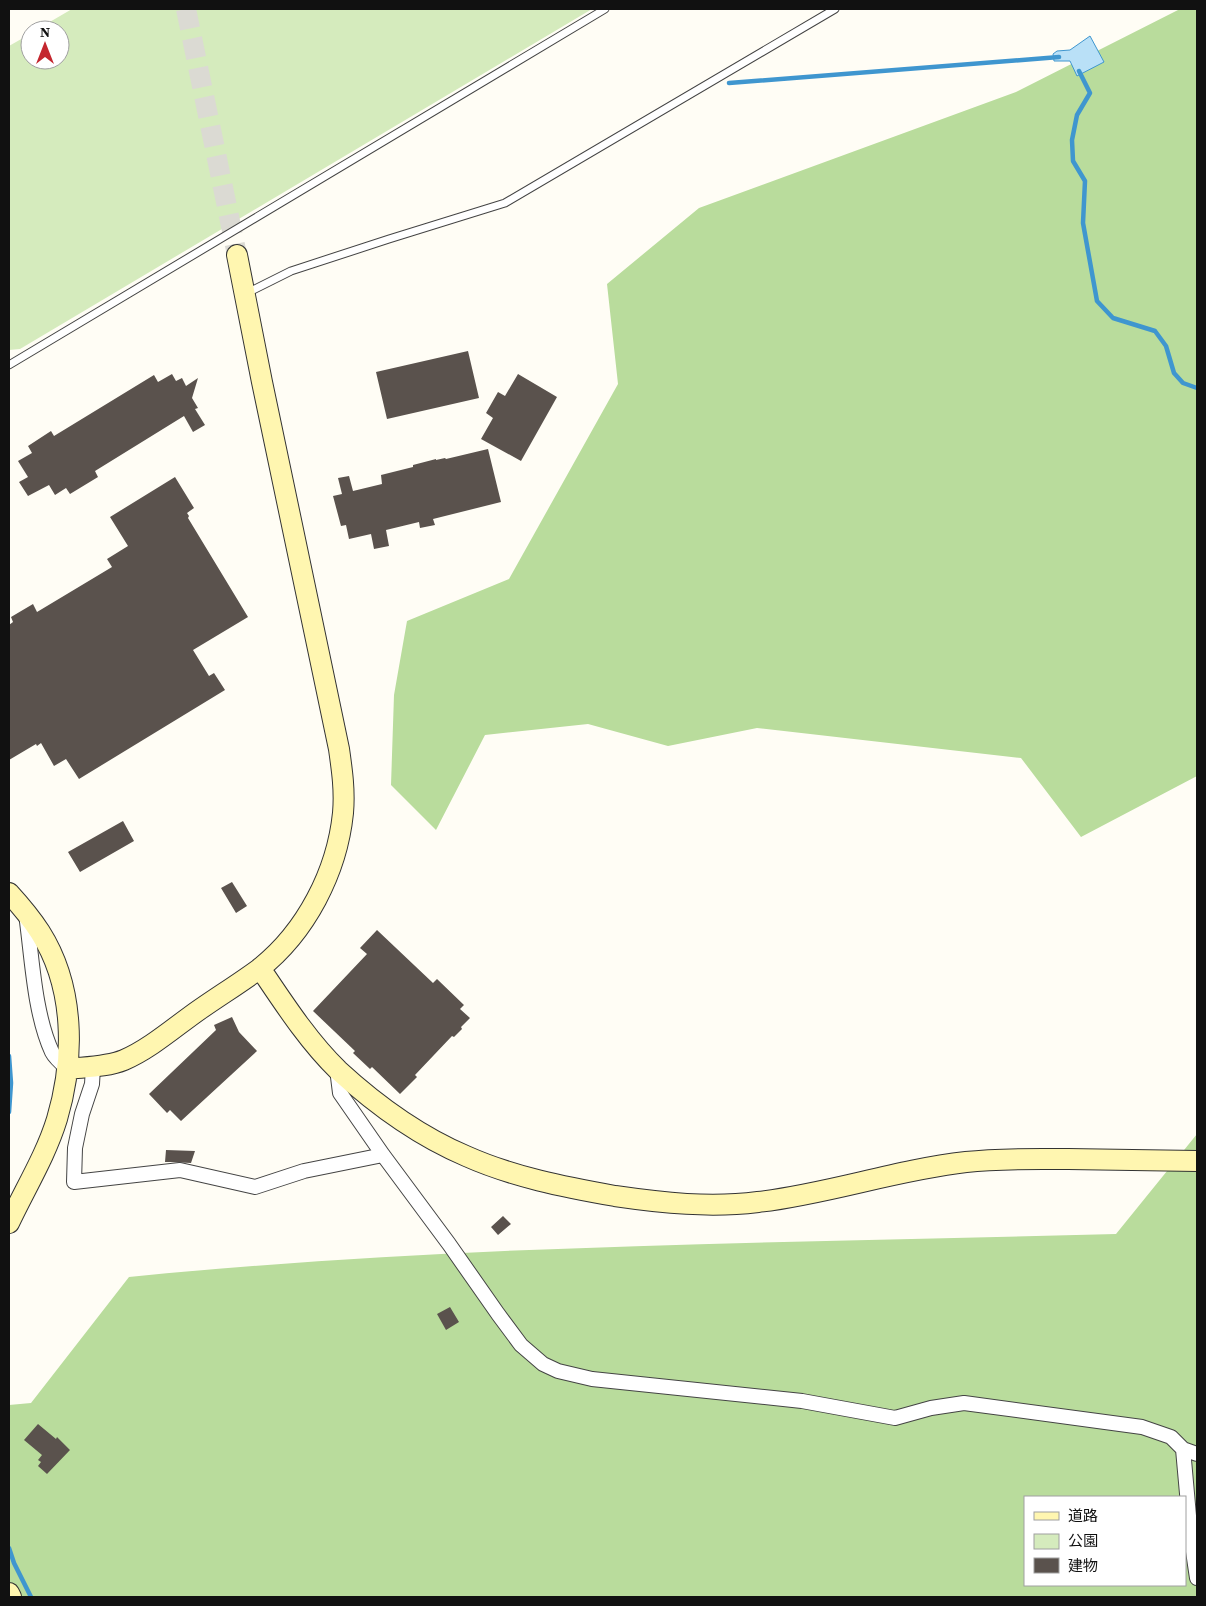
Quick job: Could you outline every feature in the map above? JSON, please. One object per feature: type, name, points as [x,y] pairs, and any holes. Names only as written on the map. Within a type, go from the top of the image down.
[{"type":"street","points":[[26,912],[37,995],[52,1054],[68,1069],[92,1067],[123,1060],[146,1047],[260,968],[288,940],[310,911],[332,865],[343,812],[343,777],[339,748],[237,255]]},
{"type":"street","points":[[9,893],[26,912],[44,939],[61,978],[66,1005],[69,1044],[68,1069],[57,1120],[47,1146],[9,1223]]},
{"type":"street","points":[[260,968],[296,1022],[337,1069],[385,1108],[423,1134],[465,1156],[530,1179],[586,1191],[689,1205],[729,1205],[803,1195],[930,1167],[968,1162],[1010,1159],[1197,1161]]},
{"type":"street","points":[[92,1067],[92,1084],[82,1114],[76,1148],[74,1182],[180,1170],[255,1188],[304,1171],[383,1155]]},
{"type":"street","points":[[337,1069],[340,1093],[498,1314],[521,1345],[543,1364],[558,1371],[592,1378],[802,1402],[895,1418],[931,1408],[964,1403],[1142,1427],[1171,1437],[1183,1449],[1197,1454]]},
{"type":"street","points":[[1183,1449],[1191,1538],[1197,1578]]},
{"type":"street","points":[[9,1593],[11,1597]]},
{"type":"lane","points":[[9,366],[605,9]]},
{"type":"lane","points":[[245,294],[291,271],[389,238],[505,203],[835,9]]},
{"type":"green space","points":[[72,9],[592,9],[20,349],[9,350],[9,46],[20,40],[20,70],[70,70],[70,20],[53,20]]},
{"type":"green space","points":[[1180,9],[1197,9],[1197,776],[1081,837],[1021,758],[757,728],[668,746],[588,724],[485,735],[436,830],[391,785],[394,695],[407,621],[509,579],[618,384],[607,284],[699,208],[1016,92]]},
{"type":"green space","points":[[1197,1134],[1197,1597],[9,1597],[9,1405],[31,1403],[129,1277],[252,1266],[499,1251],[1116,1234]]},
{"type":"water","points":[[1090,36],[1104,62],[1077,76],[1070,61],[1054,61],[1053,54],[1057,51],[1070,50]]},
{"type":"building","points":[[468,351],[479,398],[387,419],[376,372]]},
{"type":"building","points":[[172,374],[176,381],[182,378],[186,386],[198,378],[192,398],[198,408],[195,409],[205,425],[193,432],[184,416],[95,471],[98,477],[70,494],[66,488],[55,495],[49,485],[28,496],[19,482],[28,477],[18,461],[32,453],[28,446],[51,431],[54,436],[154,375],[158,382]]},
{"type":"building","points":[[518,374],[557,397],[521,461],[481,439],[493,418],[486,413],[498,392],[505,396]]},
{"type":"building","points":[[488,449],[501,502],[433,519],[435,525],[420,528],[419,522],[386,530],[389,546],[374,549],[371,534],[349,539],[346,525],[341,526],[333,496],[342,494],[338,478],[349,476],[353,491],[382,484],[381,475],[413,467],[413,465]]},
{"type":"building","points":[[175,477],[194,508],[187,513],[188,518],[248,617],[193,650],[209,676],[214,673],[225,690],[79,779],[66,759],[54,766],[41,743],[9,760],[9,625],[13,622],[11,617],[33,604],[37,612],[112,567],[107,559],[128,546],[110,517]]},
{"type":"building","points":[[123,821],[134,841],[80,872],[68,852]]},
{"type":"building","points":[[232,882],[247,906],[236,913],[221,888]]},
{"type":"building","points":[[377,930],[433,983],[437,979],[464,1005],[460,1009],[470,1018],[461,1027],[462,1029],[454,1037],[452,1036],[415,1075],[417,1077],[400,1094],[372,1067],[370,1069],[353,1053],[355,1051],[313,1011],[367,954],[360,948]]},
{"type":"building","points":[[232,1017],[239,1032],[257,1051],[181,1121],[170,1110],[167,1113],[149,1094],[216,1030],[214,1025]]},
{"type":"building","points":[[166,1150],[195,1151],[191,1163],[165,1162]]},
{"type":"building","points":[[503,1216],[511,1224],[498,1235],[491,1227]]},
{"type":"building","points":[[450,1307],[459,1322],[446,1330],[437,1314]]},
{"type":"building","points":[[38,1424],[56,1439],[57,1437],[70,1450],[47,1474],[38,1466],[41,1462],[38,1460],[42,1455],[24,1440]]},
{"type":"waterway","points":[[729,83],[1059,57]]},
{"type":"waterway","points":[[1079,71],[1090,93],[1077,115],[1072,140],[1073,161],[1085,181],[1083,223],[1097,301],[1113,318],[1155,331],[1166,346],[1174,373],[1183,383],[1197,388]]},
{"type":"waterway","points":[[9,1056],[11,1083],[9,1112]]},
{"type":"waterway","points":[[9,1548],[14,1563],[31,1597]]},
{"type":"tunnel","points":[[186,9],[237,255]]}]
